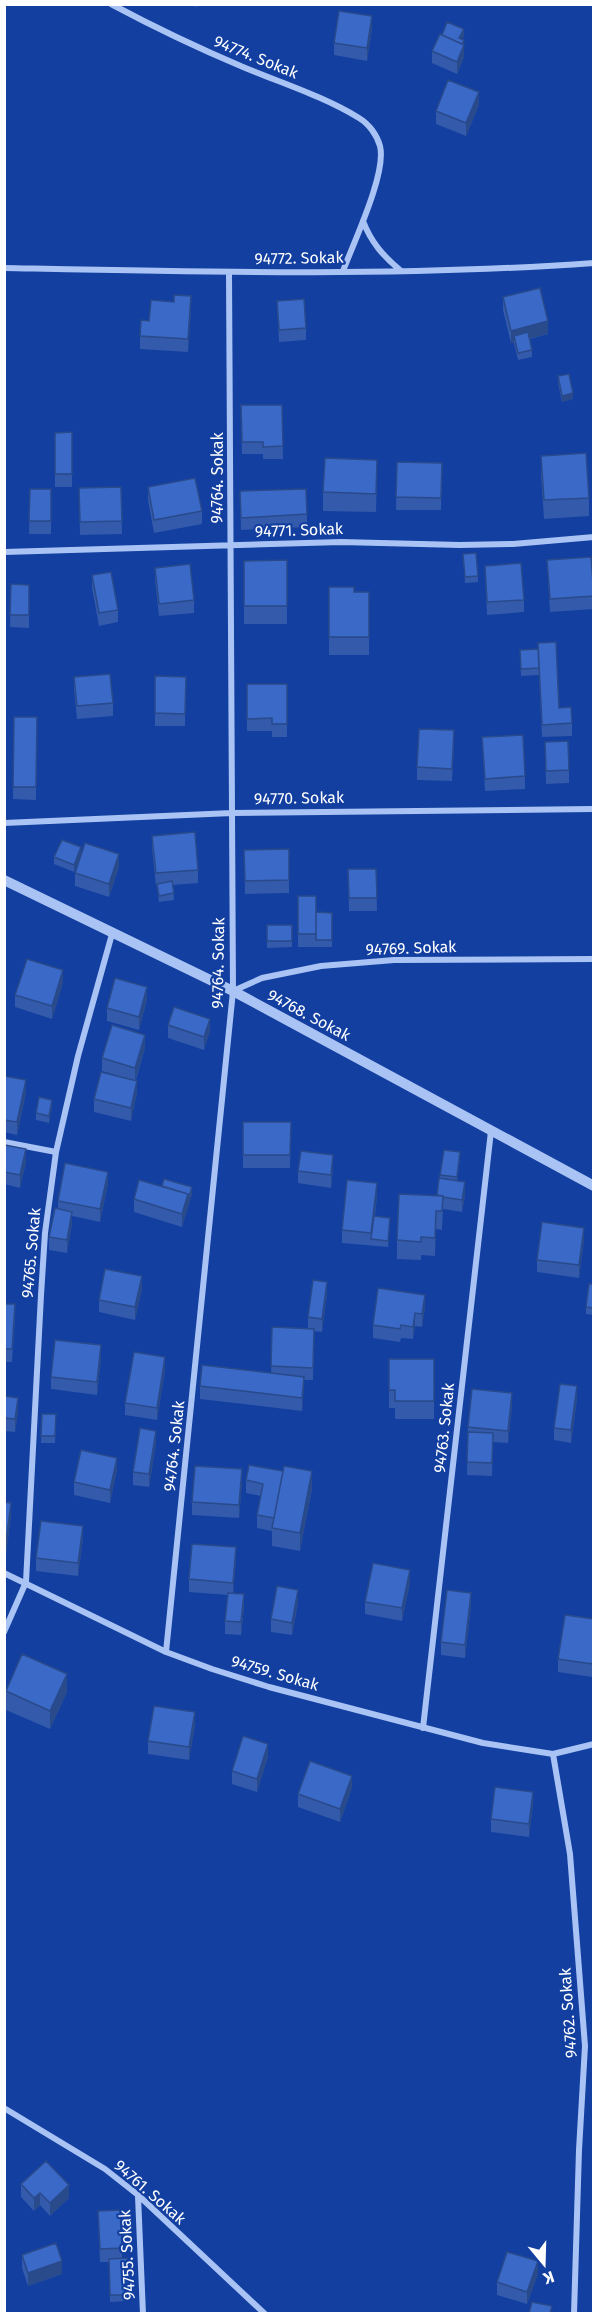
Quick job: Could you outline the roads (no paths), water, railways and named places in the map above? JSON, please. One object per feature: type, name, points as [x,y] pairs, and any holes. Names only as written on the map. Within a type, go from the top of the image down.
[{"type":"street","name":"94774. Sokak","points":[[111,4],[209,52],[315,96],[361,119],[374,131],[380,146],[381,158],[380,168],[363,220]]},
{"type":"street","points":[[363,220],[377,248],[400,270]]},
{"type":"street","points":[[343,271],[363,220]]},
{"type":"street","name":"94772. Sokak","points":[[4,268],[229,272],[526,267],[594,263]]},
{"type":"street","name":"94764. Sokak","points":[[166,1652],[233,992],[229,272]]},
{"type":"street","name":"94771. Sokak","points":[[4,552],[341,542],[503,544],[594,537]]},
{"type":"street","name":"94770. Sokak","points":[[4,823],[232,813],[594,808]]},
{"type":"street","name":"94768. Sokak","points":[[4,880],[233,992],[594,1186]]},
{"type":"street","name":"94765. Sokak","points":[[26,1582],[45,1233],[56,1152],[78,1056],[112,934]]},
{"type":"street","name":"94769. Sokak","points":[[233,992],[262,978],[321,966],[394,960],[594,959]]},
{"type":"street","name":"94763. Sokak","points":[[423,1728],[491,1131]]},
{"type":"street","points":[[4,1142],[56,1152]]},
{"type":"street","name":"94759. Sokak","points":[[4,1573],[166,1652],[269,1687],[483,1743],[553,1754]]},
{"type":"street","points":[[4,1632],[26,1582]]},
{"type":"street","points":[[553,1754],[594,1744]]},
{"type":"street","name":"94762. Sokak","points":[[553,1754],[570,1854],[585,2046],[574,2313]]},
{"type":"street","name":"94761. Sokak","points":[[4,2108],[105,2169],[138,2195],[265,2313]]},
{"type":"street","name":"94755. Sokak","points":[[138,2195],[143,2313]]}]
